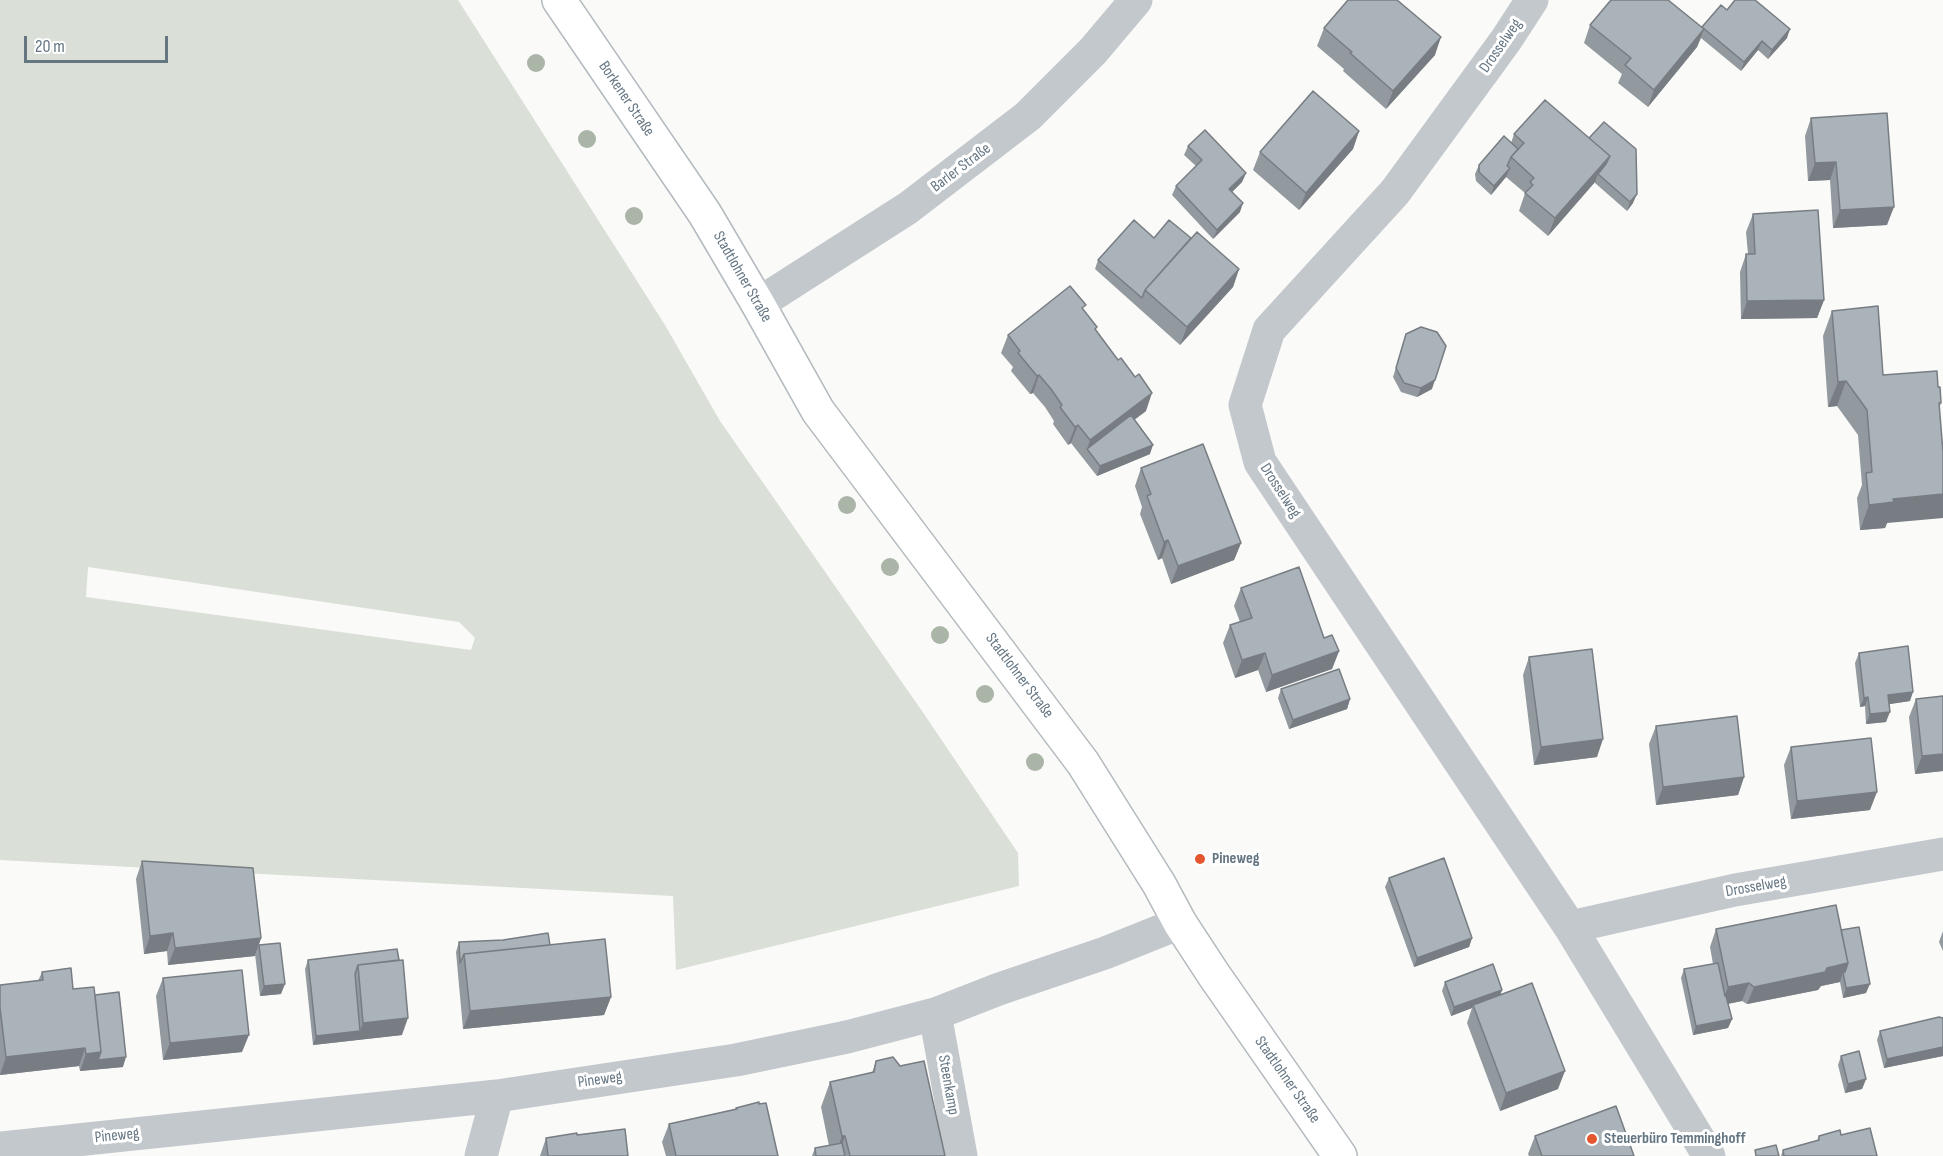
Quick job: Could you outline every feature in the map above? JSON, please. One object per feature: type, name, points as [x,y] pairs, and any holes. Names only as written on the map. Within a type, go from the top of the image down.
[{"type":"main road","name":"Borkener Straße","points":[[559,0],[694,198]]},
{"type":"main road","name":"Stadtlohner Straße","points":[[694,198],[758,304],[818,411],[1083,763],[1159,884],[1180,922],[1340,1156]]},
{"type":"street","name":"Barler Straße","points":[[758,304],[908,208],[1028,116],[1093,51],[1136,0]]},
{"type":"street","name":"Drosselweg","points":[[1532,0],[1506,40],[1395,192],[1269,330],[1245,405],[1260,462],[1570,927],[1709,1156]]},
{"type":"street","name":"Drosselweg","points":[[1570,927],[1736,890],[1943,854]]},
{"type":"street","name":"Pineweg","points":[[0,1148],[497,1096],[736,1060],[847,1037],[935,1014],[999,989],[1105,953],[1180,922]]},
{"type":"street","name":"Steenkamp","points":[[935,1014],[961,1156]]},
{"type":"street","points":[[481,1156],[497,1096]]},
{"type":"shaded area","points":[[0,0],[458,0],[665,325],[720,421],[1018,853],[1019,886],[676,970],[673,896],[0,860]],"holes":[[[88,567],[459,622],[475,638],[471,650],[86,597]]]},
{"type":"building","points":[[1348,0],[1397,0],[1441,37],[1393,91],[1324,28]]},
{"type":"building","points":[[1611,0],[1668,0],[1704,29],[1654,90],[1625,65],[1631,58],[1590,25]]},
{"type":"building","points":[[1735,0],[1755,0],[1790,29],[1772,50],[1762,41],[1744,62],[1702,27],[1721,5],[1727,10]]},
{"type":"building","points":[[1313,91],[1359,131],[1306,193],[1260,152]]},
{"type":"building","points":[[1545,100],[1610,156],[1555,218],[1525,193],[1533,185],[1530,182],[1534,178],[1511,157],[1524,143],[1514,134]]},
{"type":"building","points":[[1887,113],[1894,207],[1840,210],[1836,162],[1815,163],[1811,118]]},
{"type":"building","points":[[1604,122],[1636,149],[1637,194],[1630,202],[1598,174],[1610,156],[1589,138]]},
{"type":"building","points":[[1205,130],[1246,173],[1229,189],[1243,203],[1217,230],[1176,186],[1202,160],[1188,146]]},
{"type":"building","points":[[1504,136],[1518,149],[1507,166],[1510,168],[1494,186],[1479,172],[1479,165]]},
{"type":"building","points":[[1818,210],[1824,300],[1747,301],[1746,254],[1755,254],[1753,214]]},
{"type":"building","points":[[1134,220],[1154,238],[1169,220],[1191,238],[1145,290],[1142,298],[1098,260]]},
{"type":"building","points":[[1197,232],[1239,269],[1187,327],[1145,290]]},
{"type":"building","points":[[1070,286],[1086,305],[1082,308],[1118,360],[1121,358],[1135,377],[1139,374],[1152,393],[1090,440],[1078,425],[1075,427],[1060,407],[1062,405],[1051,389],[1018,353],[1020,351],[1008,335]]},
{"type":"building","points":[[1878,306],[1883,375],[1937,371],[1941,403],[1939,403],[1943,452],[1943,494],[1893,499],[1894,502],[1869,505],[1866,473],[1872,472],[1867,410],[1846,381],[1838,382],[1832,311]]},
{"type":"building","points":[[1421,327],[1437,332],[1446,346],[1435,380],[1421,388],[1404,383],[1396,368],[1406,334]]},
{"type":"building","points":[[1131,415],[1153,445],[1100,466],[1087,449]]},
{"type":"building","points":[[1203,444],[1241,543],[1178,566],[1168,540],[1164,542],[1147,496],[1151,494],[1141,468]]},
{"type":"building","points":[[1299,567],[1324,638],[1332,635],[1339,651],[1272,675],[1265,653],[1242,660],[1230,625],[1252,618],[1241,588]]},
{"type":"building","points":[[1908,646],[1913,692],[1888,695],[1890,712],[1870,714],[1868,697],[1864,698],[1859,653]]},
{"type":"building","points":[[1592,649],[1603,739],[1541,747],[1529,657]]},
{"type":"building","points":[[1339,669],[1350,699],[1293,720],[1281,689]]},
{"type":"building","points":[[1943,696],[1943,754],[1922,756],[1916,699]]},
{"type":"building","points":[[1737,716],[1744,777],[1663,787],[1656,726]]},
{"type":"building","points":[[1871,738],[1877,792],[1797,801],[1791,747]]},
{"type":"building","points":[[1444,858],[1472,938],[1417,958],[1389,878]]},
{"type":"building","points":[[142,861],[253,868],[261,938],[175,948],[173,933],[150,936]]},
{"type":"building","points":[[1836,905],[1848,963],[1827,968],[1825,972],[1754,987],[1749,983],[1728,987],[1716,929]]},
{"type":"building","points":[[1859,927],[1870,984],[1846,988],[1843,972],[1848,963],[1841,930]]},
{"type":"building","points":[[548,933],[550,945],[464,954],[460,963],[459,942],[503,940]]},
{"type":"building","points":[[605,939],[611,997],[470,1011],[464,954]]},
{"type":"building","points":[[280,943],[285,984],[264,986],[259,945]]},
{"type":"building","points":[[397,949],[399,960],[358,965],[355,974],[360,1031],[316,1036],[308,960]]},
{"type":"building","points":[[403,960],[408,1018],[363,1023],[358,965]]},
{"type":"building","points":[[1718,963],[1732,1019],[1696,1026],[1684,969]]},
{"type":"building","points":[[1493,964],[1502,990],[1454,1007],[1445,982]]},
{"type":"building","points":[[71,968],[73,989],[94,987],[101,1052],[86,1054],[85,1048],[6,1057],[0,1008],[0,985],[43,980],[42,972]]},
{"type":"building","points":[[242,970],[249,1035],[170,1043],[163,978]]},
{"type":"building","points":[[1532,983],[1565,1071],[1506,1093],[1473,1005]]},
{"type":"building","points":[[119,992],[126,1057],[98,1060],[101,1052],[95,995]]},
{"type":"building","points":[[1943,1018],[1943,1047],[1887,1059],[1880,1031]]},
{"type":"building","points":[[1859,1051],[1866,1079],[1848,1084],[1841,1056]]},
{"type":"building","points":[[893,1057],[900,1066],[924,1061],[945,1156],[850,1156],[845,1136],[842,1136],[830,1082],[874,1072],[876,1061]]},
{"type":"building","points":[[759,1102],[759,1104],[766,1103],[778,1156],[676,1156],[669,1124]]},
{"type":"building","points":[[1616,1106],[1634,1156],[1542,1156],[1535,1136]]},
{"type":"building","points":[[1870,1128],[1877,1156],[1784,1156],[1783,1150],[1819,1140],[1819,1136],[1840,1130],[1841,1135]]},
{"type":"building","points":[[625,1129],[628,1156],[548,1156],[546,1138]]},
{"type":"building","points":[[842,1143],[845,1156],[816,1156],[815,1148]]},
{"type":"building","points":[[1776,1145],[1779,1156],[1756,1156],[1755,1150]]},
{"type":"place","name":"Pineweg","points":[[1200,859]]},
{"type":"place","name":"Steuerbüro Temminghoff","points":[[1592,1139]]}]
